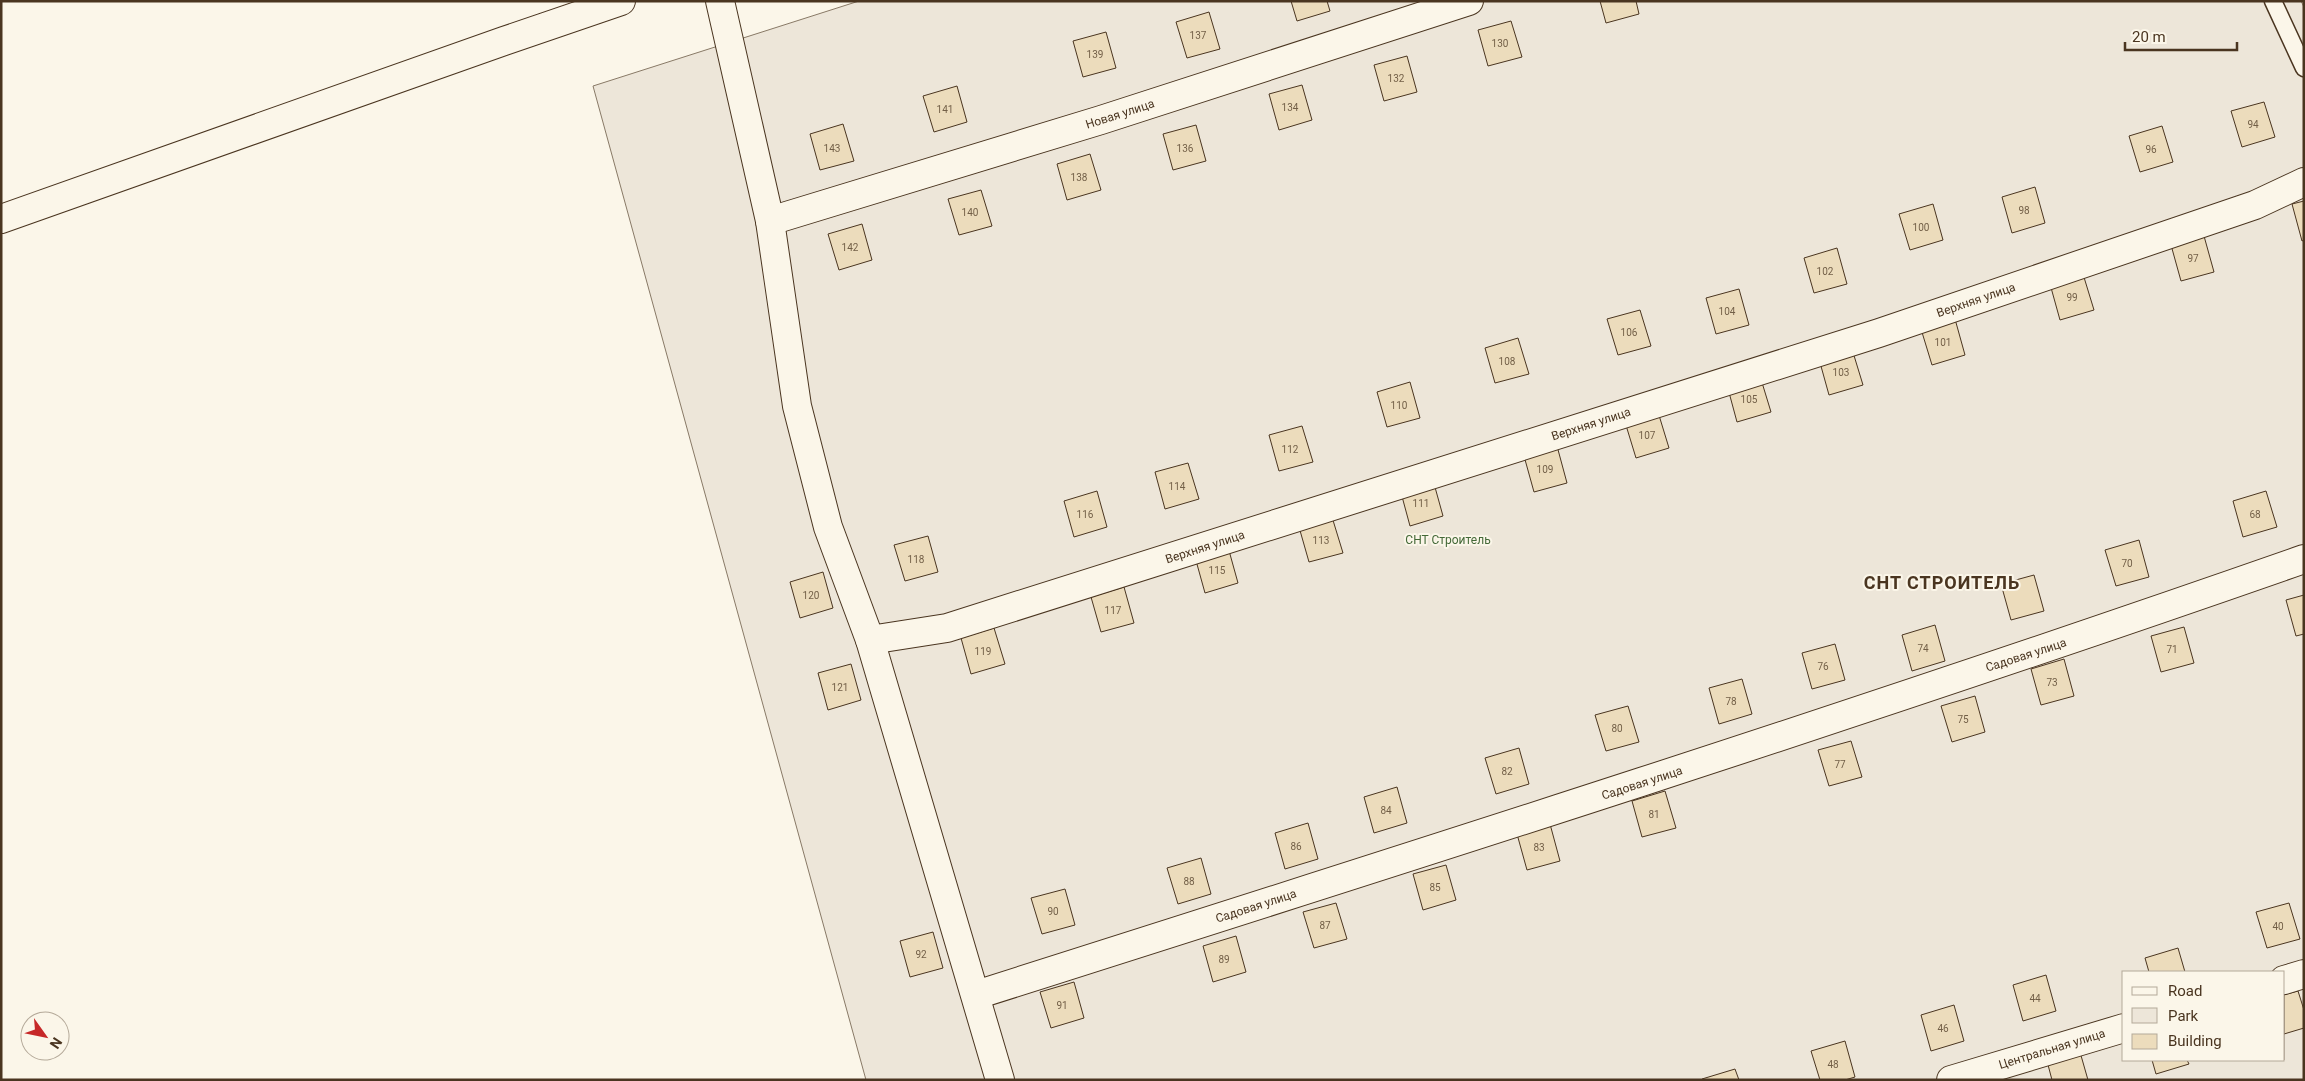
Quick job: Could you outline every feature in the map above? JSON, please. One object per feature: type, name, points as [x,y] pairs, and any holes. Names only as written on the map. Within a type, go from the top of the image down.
[{"type":"street","points":[[1,219],[621,1]]},
{"type":"street","points":[[720,1],[770,221],[797,406],[828,527],[870,640],[1000,1080]]},
{"type":"street","name":"Новая улица","points":[[770,221],[1101,120],[1469,1]]},
{"type":"street","name":"Верхняя улица","points":[[870,640],[947,628],[1869,336],[2255,205],[2304,182]]},
{"type":"street","name":"Садовая улица","points":[[976,995],[1722,757],[2095,632],[2304,559]]},
{"type":"street","points":[[2285,980],[2304,974]]},
{"type":"street","name":"Центральная улица","points":[[1951,1080],[2122,1029]]},
{"type":"lane","points":[[2273,1],[2304,68]]},
{"type":"green space","name":"СНТ Строитель","points":[[859,1],[2301,1],[2304,7],[2304,1080],[866,1080],[593,86]]},
{"type":"building","points":[[1291,1],[1327,1],[1330,11],[1297,21]]},
{"type":"building","points":[[1600,1],[1636,1],[1639,14],[1606,23]]},
{"type":"building","points":[[1209,12],[1220,49],[1187,58],[1176,22]]},
{"type":"building","points":[[1511,21],[1522,57],[1488,66],[1478,30]]},
{"type":"building","points":[[1106,32],[1116,68],[1083,77],[1073,41]]},
{"type":"building","points":[[1407,56],[1417,92],[1384,101],[1374,65]]},
{"type":"building","points":[[1302,85],[1312,120],[1279,130],[1269,94]]},
{"type":"building","points":[[957,86],[967,122],[934,132],[923,96]]},
{"type":"building","points":[[2264,102],[2275,137],[2242,147],[2231,111]]},
{"type":"building","points":[[843,124],[854,161],[820,170],[810,134]]},
{"type":"building","points":[[1196,125],[1206,161],[1173,170],[1163,134]]},
{"type":"building","points":[[2162,126],[2173,162],[2140,172],[2129,136]]},
{"type":"building","points":[[1090,154],[1101,190],[1067,200],[1057,164]]},
{"type":"building","points":[[2035,187],[2045,223],[2012,233],[2002,197]]},
{"type":"building","points":[[981,190],[992,226],[959,235],[948,199]]},
{"type":"building","points":[[2304,201],[2304,240],[2302,241],[2292,204]]},
{"type":"building","points":[[1933,204],[1943,240],[1910,250],[1899,214]]},
{"type":"building","points":[[862,224],[872,260],[839,270],[828,234]]},
{"type":"building","points":[[2204,236],[2214,272],[2181,281],[2171,245]]},
{"type":"building","points":[[1837,248],[1847,284],[1814,293],[1804,258]]},
{"type":"building","points":[[2083,274],[2094,310],[2060,320],[2050,284]]},
{"type":"building","points":[[1739,289],[1749,325],[1716,334],[1706,298]]},
{"type":"building","points":[[1640,310],[1651,346],[1618,355],[1607,319]]},
{"type":"building","points":[[1955,319],[1965,355],[1932,365],[1921,329]]},
{"type":"building","points":[[1518,338],[1529,374],[1495,383],[1485,348]]},
{"type":"building","points":[[1852,349],[1863,385],[1829,395],[1819,359]]},
{"type":"building","points":[[1760,376],[1771,412],[1737,422],[1727,385]]},
{"type":"building","points":[[1410,382],[1420,418],[1387,427],[1377,392]]},
{"type":"building","points":[[1658,412],[1669,448],[1636,458],[1625,422]]},
{"type":"building","points":[[1302,426],[1313,462],[1279,471],[1269,435]]},
{"type":"building","points":[[1557,446],[1567,483],[1534,492],[1524,456]]},
{"type":"building","points":[[1188,463],[1199,499],[1165,509],[1155,472]]},
{"type":"building","points":[[1433,480],[1443,516],[1410,526],[1400,489]]},
{"type":"building","points":[[1097,491],[1107,527],[1074,537],[1064,501]]},
{"type":"building","points":[[2266,491],[2277,527],[2243,537],[2233,501]]},
{"type":"building","points":[[1332,517],[1343,553],[1309,562],[1299,527]]},
{"type":"building","points":[[928,536],[938,572],[905,581],[894,545]]},
{"type":"building","points":[[2139,540],[2149,577],[2116,586],[2105,550]]},
{"type":"building","points":[[1228,547],[1238,583],[1205,593],[1195,557]]},
{"type":"building","points":[[823,572],[833,608],[800,618],[790,582]]},
{"type":"building","points":[[2034,575],[2044,611],[2011,620],[2001,584]]},
{"type":"building","points":[[1124,587],[1134,623],[1101,632],[1091,597]]},
{"type":"building","points":[[2304,595],[2304,634],[2296,636],[2286,600]]},
{"type":"building","points":[[1935,625],[1945,661],[1912,671],[1902,635]]},
{"type":"building","points":[[2184,627],[2194,663],[2161,672],[2151,636]]},
{"type":"building","points":[[994,628],[1005,664],[971,674],[961,638]]},
{"type":"building","points":[[1835,644],[1845,680],[1812,689],[1802,653]]},
{"type":"building","points":[[2064,659],[2074,696],[2041,705],[2031,669]]},
{"type":"building","points":[[851,664],[861,700],[828,710],[818,673]]},
{"type":"building","points":[[1742,679],[1752,714],[1719,724],[1709,688]]},
{"type":"building","points":[[1975,696],[1985,732],[1952,742],[1941,706]]},
{"type":"building","points":[[1628,706],[1639,742],[1606,751],[1595,715]]},
{"type":"building","points":[[1851,741],[1862,777],[1829,786],[1818,750]]},
{"type":"building","points":[[1519,748],[1529,784],[1496,794],[1485,758]]},
{"type":"building","points":[[1397,787],[1407,823],[1374,833],[1364,797]]},
{"type":"building","points":[[1665,791],[1676,828],[1642,837],[1632,801]]},
{"type":"building","points":[[1308,823],[1318,859],[1285,869],[1275,833]]},
{"type":"building","points":[[1550,824],[1560,861],[1527,870],[1517,834]]},
{"type":"building","points":[[1201,858],[1211,894],[1178,904],[1167,868]]},
{"type":"building","points":[[1446,865],[1456,900],[1423,910],[1413,874]]},
{"type":"building","points":[[1065,889],[1075,925],[1042,934],[1031,898]]},
{"type":"building","points":[[1336,903],[1347,939],[1314,948],[1303,912]]},
{"type":"building","points":[[2289,903],[2300,939],[2267,948],[2256,912]]},
{"type":"building","points":[[933,932],[943,968],[910,977],[900,941]]},
{"type":"building","points":[[1236,936],[1246,972],[1213,982],[1203,946]]},
{"type":"building","points":[[2178,948],[2185,971],[2149,971],[2145,958]]},
{"type":"building","points":[[2046,975],[2056,1011],[2023,1021],[2013,985]]},
{"type":"building","points":[[1074,982],[1084,1018],[1051,1028],[1040,992]]},
{"type":"building","points":[[2298,991],[2304,1010],[2304,1028],[2285,1034],[2285,995]]},
{"type":"building","points":[[1954,1005],[1964,1041],[1931,1051],[1921,1015]]},
{"type":"building","points":[[1845,1041],[1855,1077],[1845,1080],[1820,1080],[1811,1051]]},
{"type":"building","points":[[2080,1052],[2088,1080],[2052,1080],[2047,1061]]},
{"type":"building","points":[[2152,1061],[2188,1061],[2189,1064],[2156,1074]]},
{"type":"building","points":[[1735,1069],[1739,1080],[1702,1079]]},
{"type":"district","name":"СНТ СТРОИТЕЛЬ","points":[[1942,583]]}]
